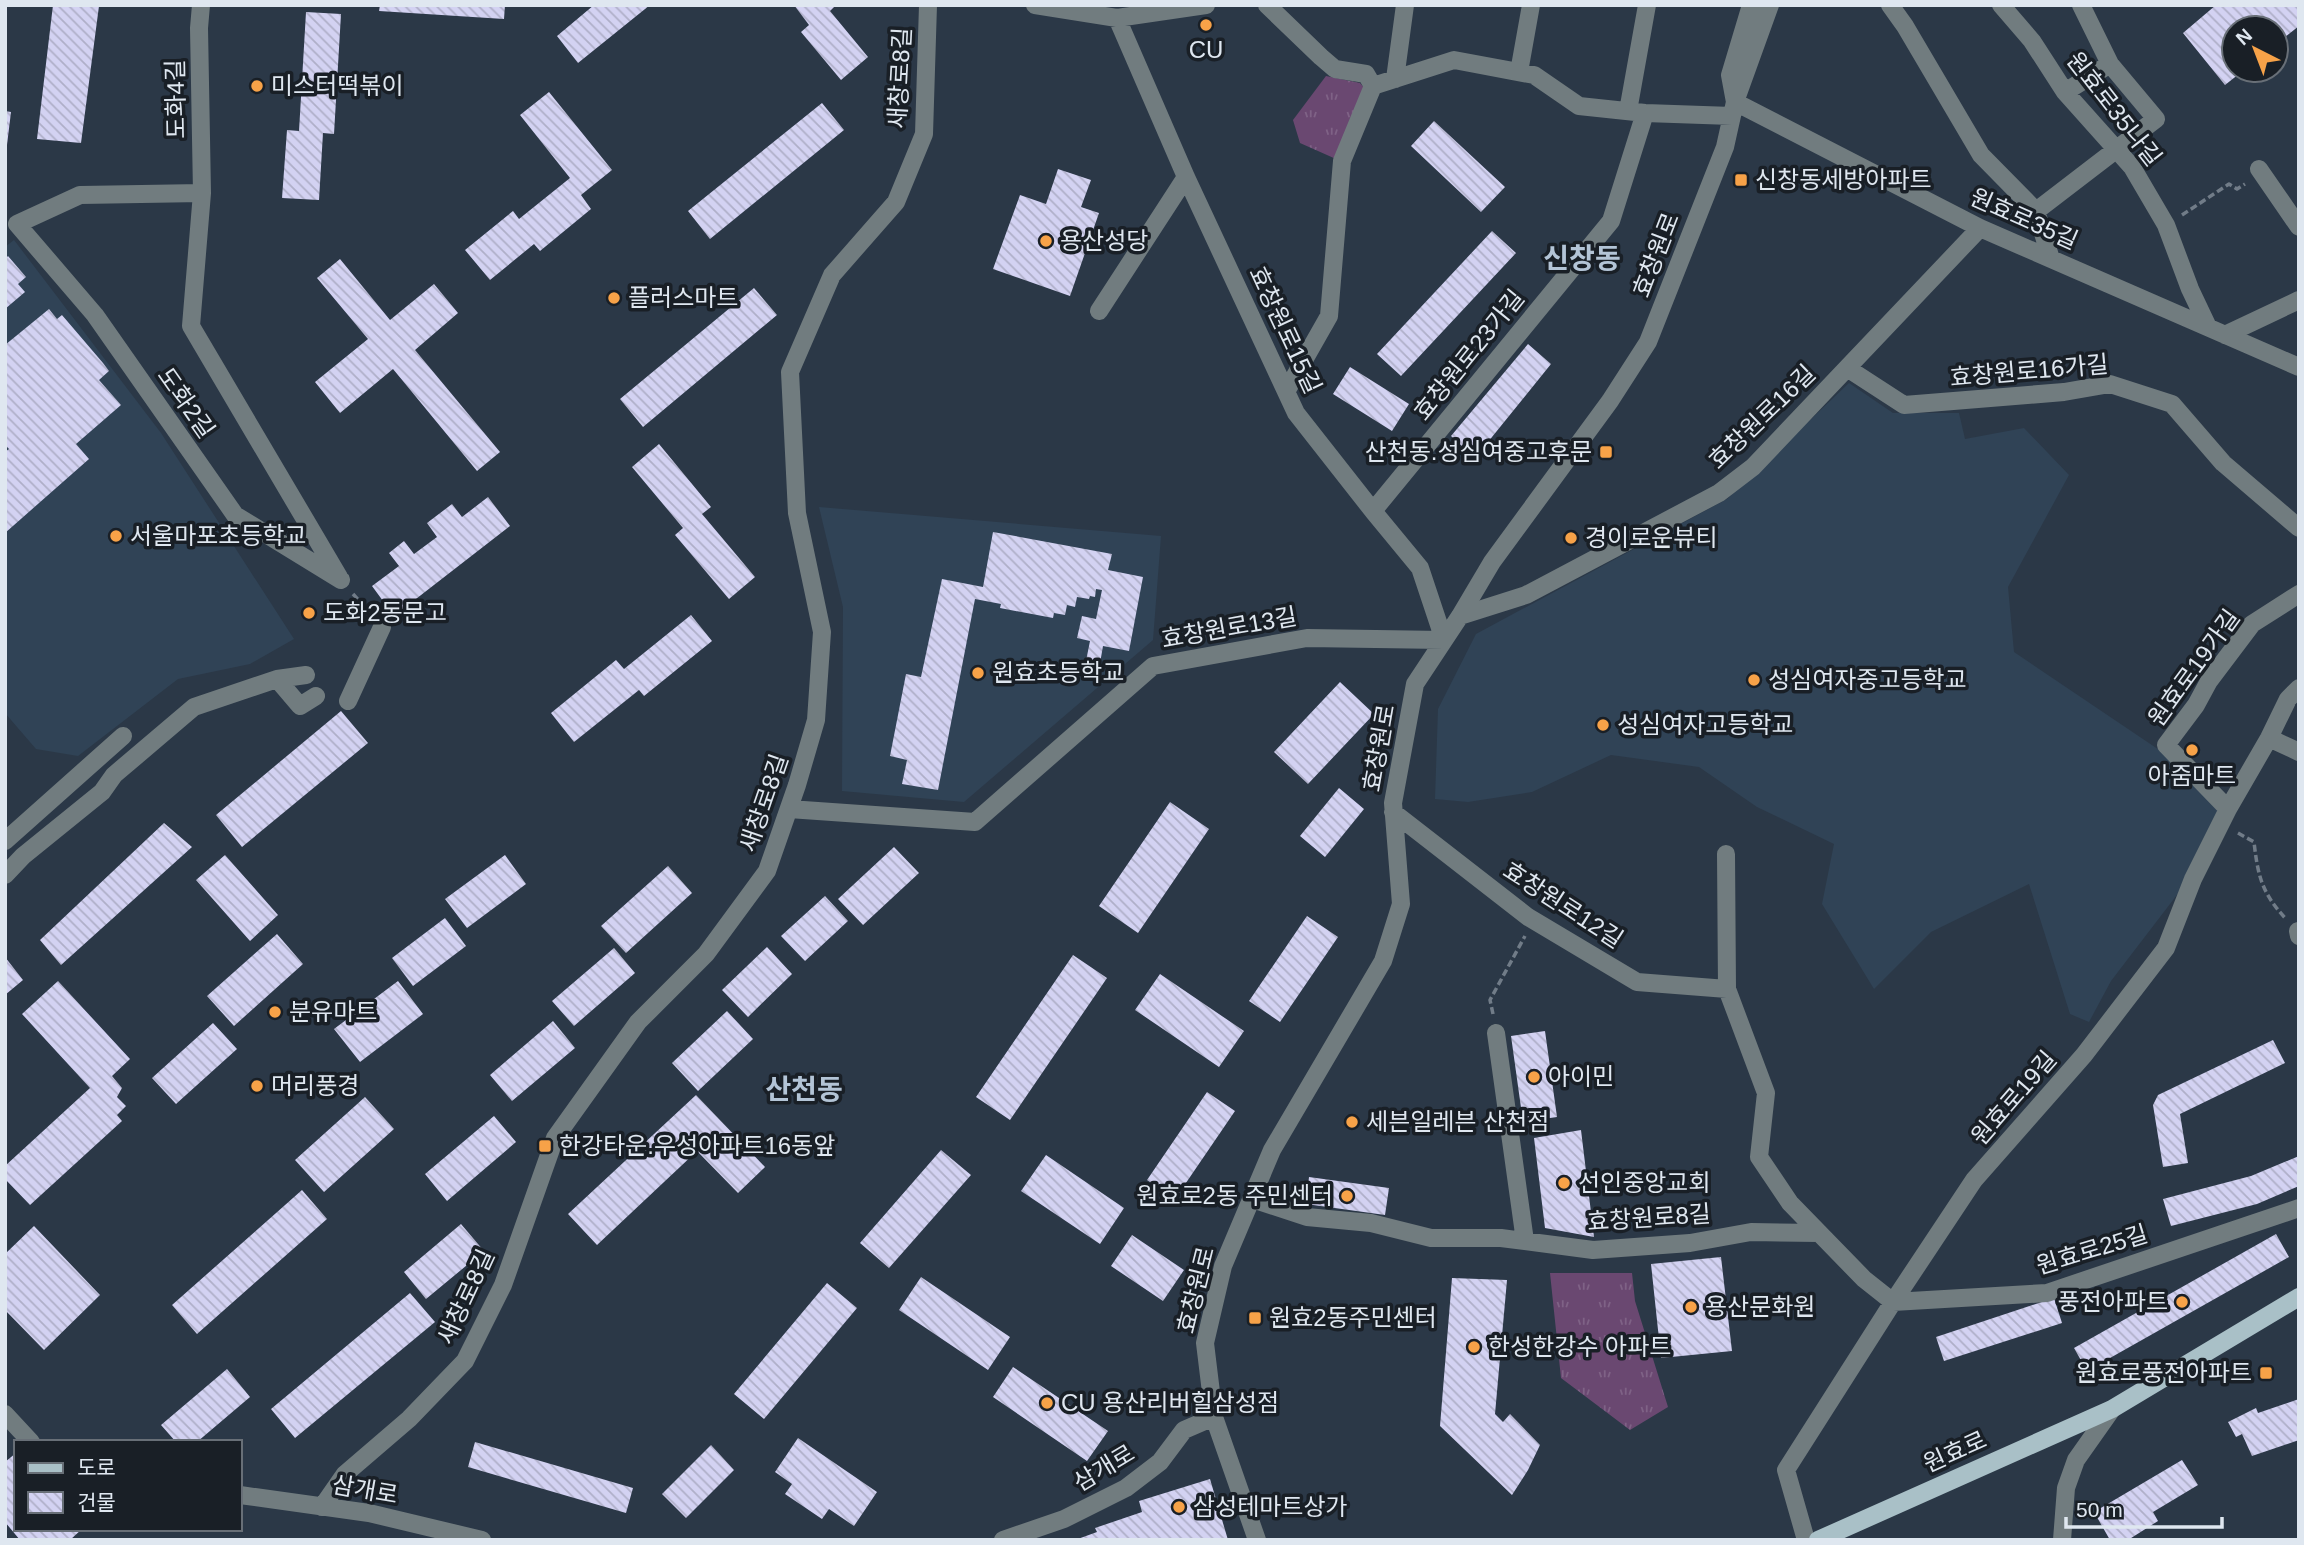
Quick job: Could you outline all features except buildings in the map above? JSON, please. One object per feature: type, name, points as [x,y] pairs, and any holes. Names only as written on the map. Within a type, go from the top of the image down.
[{"type":"main road","name":"원효로","points":[[1818,1540],[2112,1409],[2299,1297]]},
{"type":"main road","points":[[2272,1314],[2299,1312]]},
{"type":"street","name":"도화4길","points":[[201,5],[199,28],[202,193],[191,326],[341,580]]},
{"type":"street","name":"새창로8길","points":[[322,1507],[345,1474],[409,1419],[465,1362],[503,1285],[555,1138],[638,1022],[706,954],[767,871],[816,720],[822,632],[797,513],[790,372],[832,275],[896,202],[924,134],[928,5]]},
{"type":"street","points":[[1035,5],[1117,18],[1206,5]]},
{"type":"street","points":[[1267,5],[1335,69],[1366,74],[1373,86]]},
{"type":"street","points":[[1395,79],[1405,5]]},
{"type":"street","points":[[1519,72],[1531,5]]},
{"type":"street","name":"효창원로23가길","points":[[1373,511],[1611,221],[1636,112],[1647,5]]},
{"type":"street","points":[[1287,390],[1329,316],[1342,161],[1373,86],[1454,60],[1534,75],[1579,106],[1636,112],[1734,109],[1730,75],[1751,5]]},
{"type":"street","name":"효창원로","points":[[1257,1540],[1214,1417],[1205,1343],[1223,1266],[1272,1150],[1382,961],[1401,904],[1393,803],[1415,684],[1460,617],[1492,562],[1610,401],[1648,342],[1725,146],[1734,109],[1770,5]]},
{"type":"street","points":[[1890,5],[1981,155],[2036,211],[2051,259]]},
{"type":"street","name":"원효로35나길","points":[[2001,5],[2032,41],[2066,92],[2132,167],[2166,225],[2208,327]]},
{"type":"street","points":[[2036,211],[2156,119],[2110,64],[2081,5]]},
{"type":"street","name":"효창원로15길","points":[[1117,18],[1186,177],[1296,413],[1420,568],[1444,640]]},
{"type":"street","points":[[2066,92],[2110,64]]},
{"type":"street","name":"원효로35길","points":[[1734,109],[1980,228],[2299,367]]},
{"type":"street","points":[[2260,171],[2296,217]]},
{"type":"street","points":[[1099,311],[1186,177]]},
{"type":"street","name":"도화2길","points":[[202,193],[80,195],[11,227],[95,315],[235,515],[341,580]]},
{"type":"street","name":"효창원로16길","points":[[1460,617],[1525,595],[1719,493],[1753,467],[1980,228]]},
{"type":"street","points":[[2225,335],[2299,300]]},
{"type":"street","name":"효창원로16가길","points":[[1847,368],[1903,405],[2064,392],[2110,384],[2172,404],[2223,463],[2299,528]]},
{"type":"street","name":"원효로19가길","points":[[2224,816],[2166,745],[2196,705],[2208,681],[2252,624],[2299,594]]},
{"type":"street","points":[[348,701],[383,627]]},
{"type":"street","name":"효창원로13길","points":[[789,810],[975,822],[1153,666],[1307,638],[1444,640]]},
{"type":"street","points":[[5,875],[23,856],[102,792],[114,775],[194,706],[277,679],[306,675]]},
{"type":"street","points":[[277,679],[300,706],[316,695]]},
{"type":"street","name":"원효로19길","points":[[1806,1540],[1786,1469],[1974,1180],[2084,1055],[2166,948],[2193,879],[2224,816],[2288,699],[2299,688]]},
{"type":"street","points":[[5,841],[123,736]]},
{"type":"street","points":[[2269,737],[2299,752]]},
{"type":"street","name":"효창원로12길","points":[[1393,812],[1528,917],[1637,982],[1727,989]]},
{"type":"street","points":[[1726,854],[1727,989],[1766,1093],[1759,1157],[1790,1203],[1864,1279],[1893,1302]]},
{"type":"street","points":[[1496,1033],[1525,1241]]},
{"type":"street","name":"효창원로8길","points":[[1252,1199],[1307,1217],[1371,1223],[1431,1238],[1501,1238],[1593,1250],[1690,1243],[1751,1232],[1819,1233]]},
{"type":"street","name":"원효로25길","points":[[1893,1302],[2047,1293],[2299,1208]]},
{"type":"street","name":"원효로","points":[[2062,1540],[2066,1488],[2076,1460],[2112,1409]]},
{"type":"street","points":[[5,1413],[29,1440]]},
{"type":"street","name":"삼개로","points":[[1003,1540],[1063,1519],[1125,1489],[1160,1462],[1184,1430],[1214,1417]]},
{"type":"street","name":"삼개로","points":[[242,1494],[369,1513],[482,1540]]},
{"type":"path","points":[[2166,225],[2229,184],[2237,190],[2260,171]]},
{"type":"path","points":[[341,580],[383,627]]},
{"type":"path","points":[[2224,816],[2253,842],[2257,872],[2270,902],[2298,934]]},
{"type":"path","points":[[1496,1033],[1490,1000],[1528,931]]},
{"type":"shaded area","name":"서울마포초등학교","points":[[14,240],[161,433],[294,639],[250,664],[178,679],[78,756],[36,749],[5,713],[5,247]]},
{"type":"shaded area","name":"성심여자중고등학교","points":[[1849,383],[1893,413],[1959,413],[1965,439],[2024,428],[2069,475],[2008,587],[2014,652],[2226,795],[2183,887],[2111,981],[2089,1022],[2070,1014],[2029,884],[1931,932],[1874,989],[1822,904],[1834,844],[1757,807],[1699,767],[1611,755],[1532,792],[1468,802],[1435,799],[1438,709],[1476,634],[1727,499]]},
{"type":"shaded area","name":"원효초등학교","points":[[819,507],[1161,536],[1153,640],[964,802],[842,791],[843,607]]},
{"type":"green space","points":[[1326,76],[1360,83],[1366,90],[1336,159],[1300,143],[1293,120]]},
{"type":"green space","points":[[1550,1273],[1632,1273],[1635,1301],[1668,1407],[1630,1430],[1561,1378]]},
{"type":"place","name":"CU","points":[[1206,25]]},
{"type":"place","name":"미스터떡볶이","points":[[257,86]]},
{"type":"place","name":"신창동세방아파트","points":[[1741,180]]},
{"type":"place","name":"용산성당","points":[[1046,241]]},
{"type":"place","name":"플러스마트","points":[[614,298]]},
{"type":"place","name":"산천동.성심여중고후문","points":[[1606,452]]},
{"type":"place","name":"서울마포초등학교","points":[[116,536]]},
{"type":"place","name":"경이로운뷰티","points":[[1571,538]]},
{"type":"place","name":"도화2동문고","points":[[309,613]]},
{"type":"place","name":"원효초등학교","points":[[978,673]]},
{"type":"place","name":"성심여자중고등학교","points":[[1754,680]]},
{"type":"place","name":"성심여자고등학교","points":[[1603,725]]},
{"type":"place","name":"아줌마트","points":[[2192,750]]},
{"type":"place","name":"분유마트","points":[[275,1012]]},
{"type":"place","name":"아이민","points":[[1534,1077]]},
{"type":"place","name":"머리풍경","points":[[257,1086]]},
{"type":"place","name":"세븐일레븐 산천점","points":[[1352,1122]]},
{"type":"place","name":"한강타운.우성아파트16동앞","points":[[545,1146]]},
{"type":"place","name":"선인중앙교회","points":[[1564,1183]]},
{"type":"place","name":"원효로2동 주민센터","points":[[1347,1196]]},
{"type":"place","name":"풍전아파트","points":[[2182,1302]]},
{"type":"place","name":"용산문화원","points":[[1691,1307]]},
{"type":"place","name":"원효2동주민센터","points":[[1255,1318]]},
{"type":"place","name":"한성한강수 아파트","points":[[1474,1347]]},
{"type":"place","name":"원효로풍전아파트","points":[[2266,1373]]},
{"type":"place","name":"CU 용산리버힐삼성점","points":[[1047,1403]]},
{"type":"place","name":"삼성테마트상가","points":[[1179,1507]]},
{"type":"district","name":"신창동","points":[[1582,258]]},
{"type":"district","name":"산천동","points":[[804,1089]]}]
